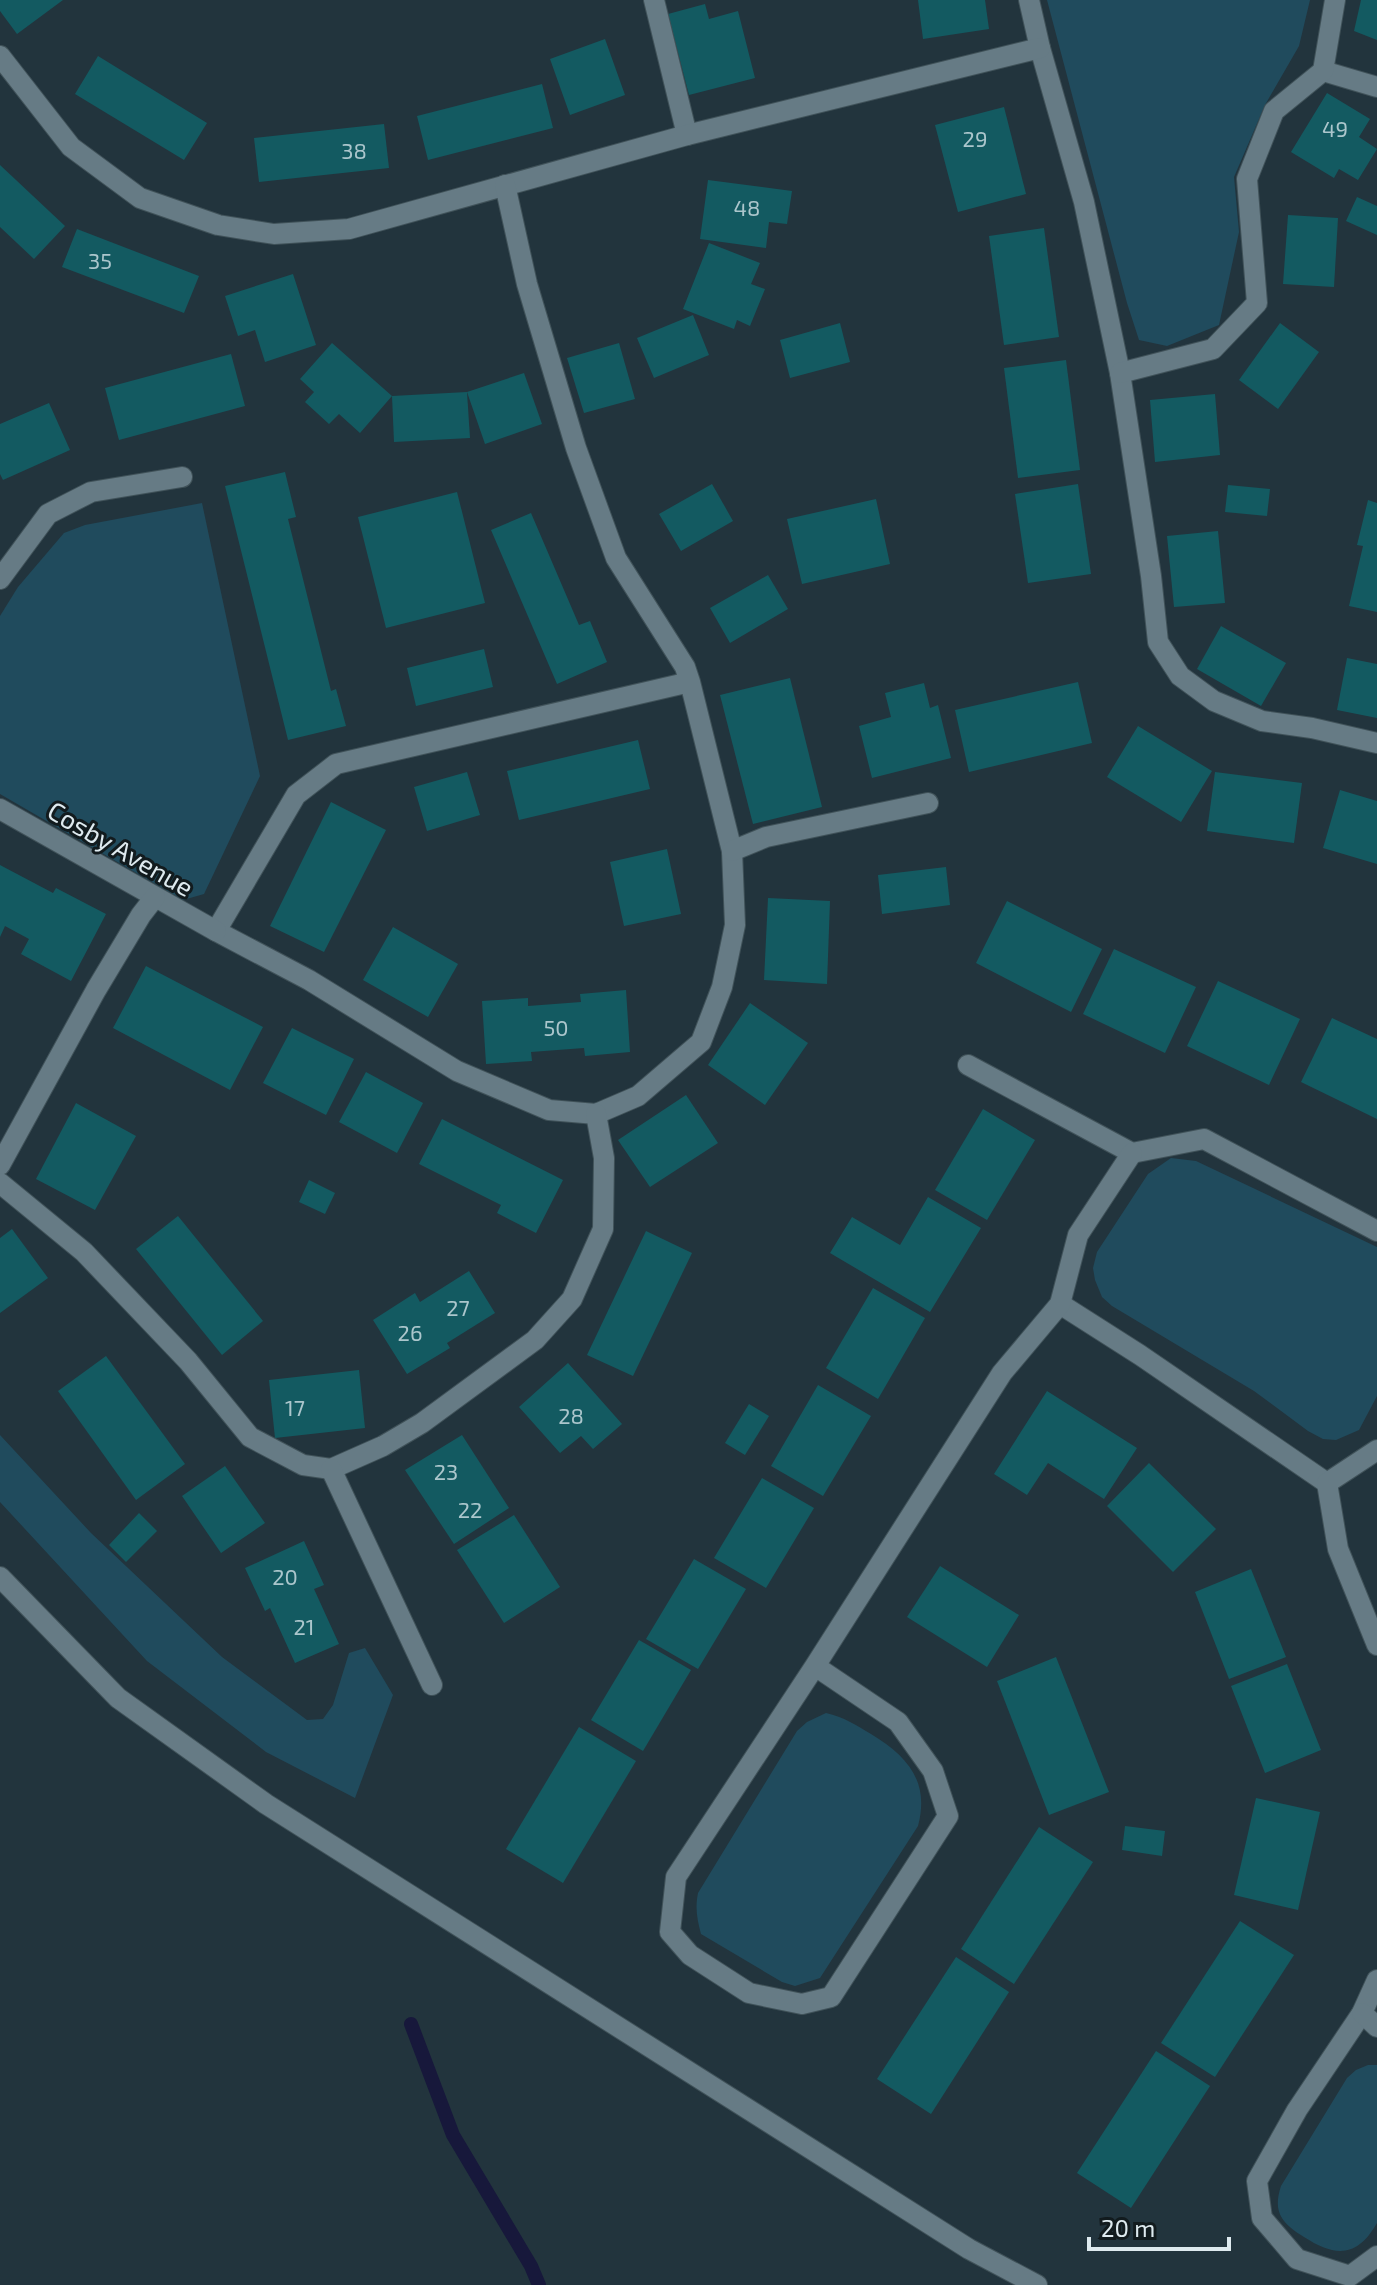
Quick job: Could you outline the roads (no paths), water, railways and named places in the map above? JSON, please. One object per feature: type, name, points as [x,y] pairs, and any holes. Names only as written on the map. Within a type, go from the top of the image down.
[{"type":"street","points":[[654,0],[687,135]]},
{"type":"street","points":[[1029,0],[1084,202],[1120,373],[1158,642],[1180,676],[1214,701],[1262,721],[1312,728],[1377,743]]},
{"type":"street","points":[[1120,373],[1213,349],[1257,303],[1247,179],[1274,111],[1323,71],[1335,0]]},
{"type":"street","points":[[0,56],[71,147],[140,198],[218,225],[274,234],[349,229],[687,135],[1040,48]]},
{"type":"street","points":[[1323,71],[1377,87]]},
{"type":"street","points":[[0,1183],[84,1252],[188,1361],[250,1437],[303,1465],[331,1469],[383,1446],[422,1423],[535,1340],[572,1299],[603,1229],[604,1158],[596,1114],[638,1096],[701,1042],[722,987],[735,925],[732,851],[685,667],[616,558],[576,448],[527,284],[505,185]]},
{"type":"street","points":[[0,579],[48,514],[91,492],[182,477]]},
{"type":"street","points":[[216,931],[296,795],[336,764],[690,682]]},
{"type":"street","points":[[732,851],[766,837],[928,803]]},
{"type":"street","name":"Cosby Avenue","points":[[0,809],[309,980],[457,1071],[549,1110],[596,1114]]},
{"type":"street","points":[[0,1165],[96,990],[155,897]]},
{"type":"street","points":[[968,1065],[1132,1153],[1204,1139],[1377,1231]]},
{"type":"street","points":[[815,1666],[898,1722],[933,1771],[948,1816],[831,1997],[802,2004],[749,1993],[690,1955],[670,1932],[676,1877],[1002,1373],[1060,1304],[1078,1235],[1132,1153]]},
{"type":"street","points":[[1060,1304],[1327,1483],[1338,1549],[1377,1645]]},
{"type":"street","points":[[1327,1483],[1377,1450]]},
{"type":"street","points":[[331,1469],[432,1685]]},
{"type":"street","points":[[0,1577],[118,1698],[266,1804],[969,2249],[1037,2285]]},
{"type":"street","points":[[1377,1980],[1369,2020],[1297,2110],[1257,2181],[1262,2218],[1297,2259],[1350,2276],[1377,2256]]},
{"type":"waterway","points":[[411,2024],[453,2135],[531,2266],[539,2285]]}]
